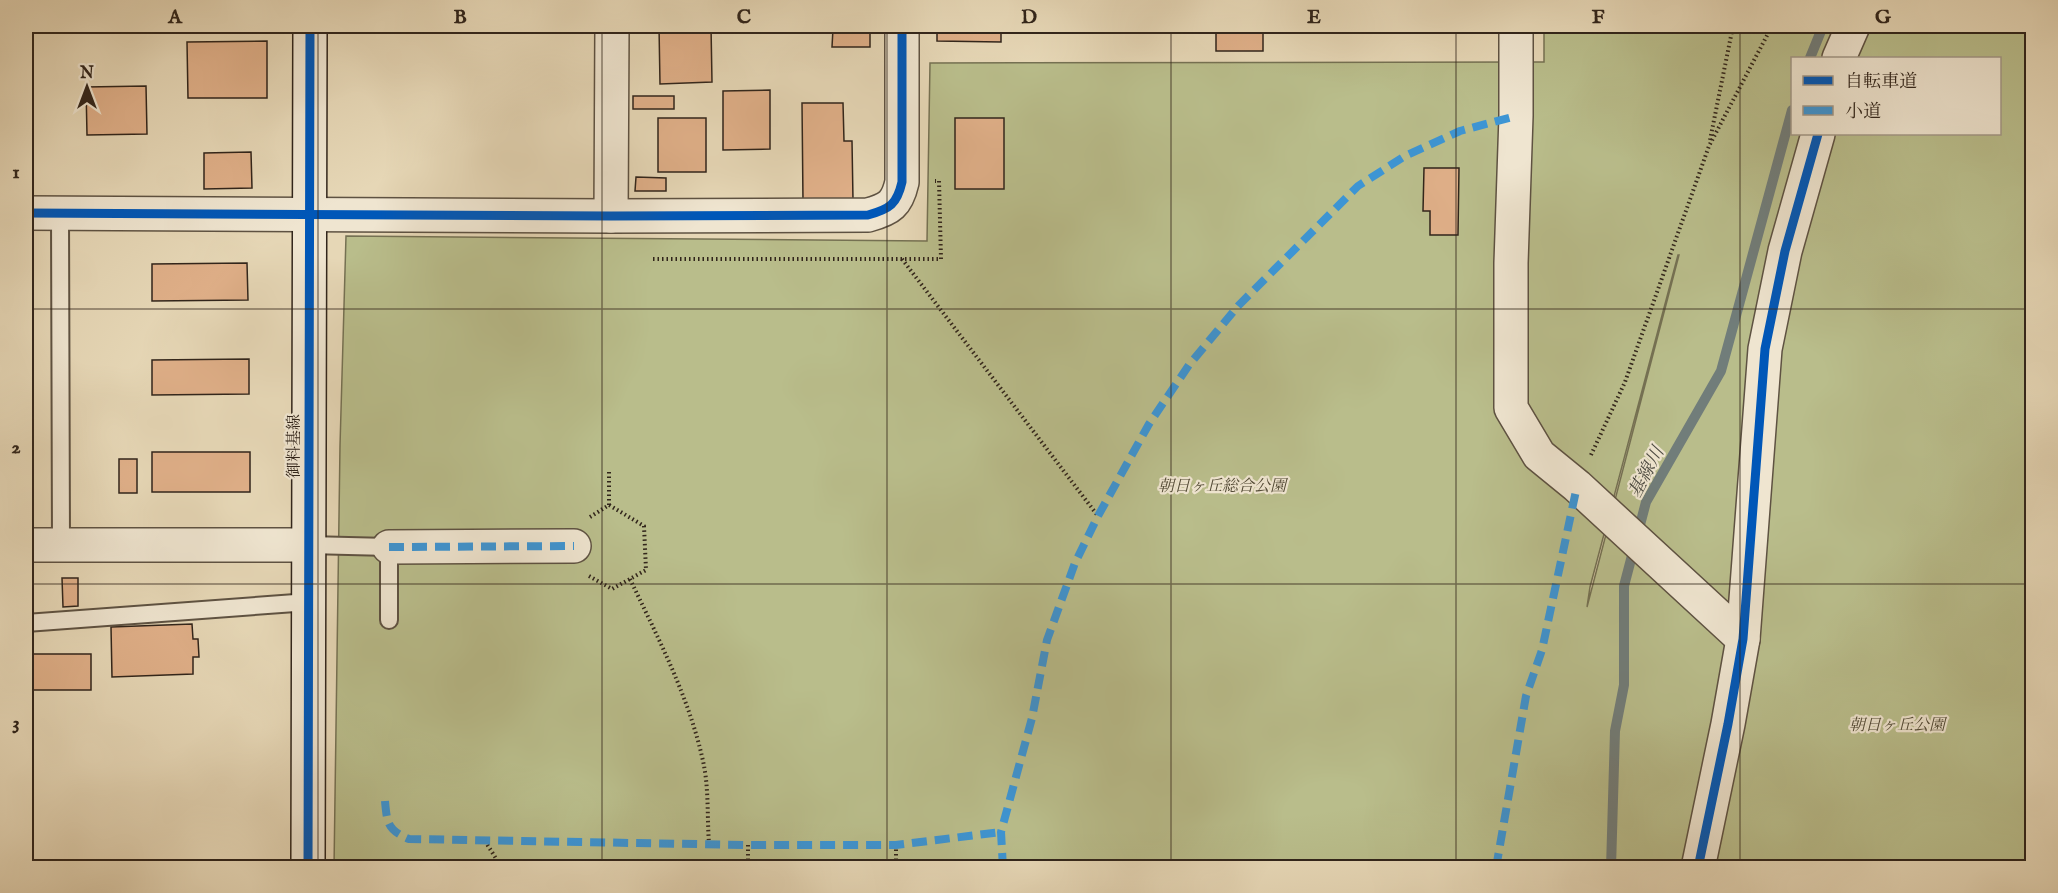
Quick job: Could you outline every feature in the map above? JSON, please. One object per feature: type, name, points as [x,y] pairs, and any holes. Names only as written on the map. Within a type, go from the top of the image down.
[{"type":"street","name":"御料基線","points":[[308,867],[310,26]]},
{"type":"street","points":[[611,216],[612,26]]},
{"type":"street","points":[[26,213],[868,215],[887,210],[898,196],[902,182],[902,26]]},
{"type":"street","points":[[1516,26],[1516,116],[1511,263],[1511,408],[1539,455],[1577,486],[1743,639]]},
{"type":"street","points":[[1839,57],[1853,26]]},
{"type":"street","points":[[1698,867],[1743,639],[1765,349],[1785,251],[1818,135]]},
{"type":"street","points":[[26,545],[308,545]]},
{"type":"street","points":[[389,547],[574,546]]},
{"type":"lane","points":[[60,213],[61,545]]},
{"type":"lane","points":[[308,545],[389,547],[389,620]]},
{"type":"lane","points":[[26,623],[309,602]]},
{"type":"path","points":[[1709,146],[1733,26]]},
{"type":"path","points":[[1577,486],[1625,382],[1709,146],[1772,26]]},
{"type":"path","points":[[902,258],[1098,516]]},
{"type":"path","points":[[609,471],[609,505]]},
{"type":"path","points":[[609,505],[644,526],[646,570],[612,589],[574,568],[575,526],[609,505]]},
{"type":"path","points":[[630,579],[690,712],[704,764],[709,844]]},
{"type":"path","points":[[485,841],[502,867]]},
{"type":"path","points":[[747,845],[748,867]]},
{"type":"path","points":[[896,845],[896,867]]},
{"type":"green space","name":"朝日ヶ丘総合公園","points":[[1544,26],[2032,26],[2032,867],[334,868],[340,446],[346,236],[927,241],[930,63],[1544,62]],"holes":[[[1679,255],[1587,607],[1590,587]]]},
{"type":"building","points":[[120,26],[146,26],[145,32],[120,32]]},
{"type":"building","points":[[188,26],[238,26],[238,29],[188,29]]},
{"type":"building","points":[[659,26],[711,26],[712,82],[660,84]]},
{"type":"building","points":[[723,26],[769,26],[769,30],[723,30]]},
{"type":"building","points":[[937,26],[1001,26],[1001,42],[937,41]]},
{"type":"building","points":[[1010,26],[1062,26],[1062,29]]},
{"type":"building","points":[[1216,26],[1263,26],[1263,51],[1216,51]]},
{"type":"building","points":[[833,29],[870,29],[870,47],[832,47]]},
{"type":"building","points":[[267,41],[267,98],[188,98],[187,42]]},
{"type":"building","points":[[146,86],[147,134],[87,135],[86,87]]},
{"type":"building","points":[[770,90],[770,149],[723,150],[723,91]]},
{"type":"building","points":[[633,96],[674,96],[674,109],[633,109]]},
{"type":"building","points":[[802,103],[843,103],[844,141],[852,141],[853,200],[803,201]]},
{"type":"building","points":[[658,118],[706,118],[706,172],[658,172]]},
{"type":"building","points":[[955,118],[1004,118],[1004,189],[955,189]]},
{"type":"building","points":[[251,152],[252,188],[204,189],[204,153]]},
{"type":"building","points":[[1424,168],[1459,168],[1458,235],[1430,235],[1430,211],[1423,211]]},
{"type":"building","points":[[636,177],[666,178],[666,191],[635,191]]},
{"type":"building","points":[[247,263],[248,300],[152,301],[152,264]]},
{"type":"building","points":[[249,359],[249,394],[152,395],[152,360]]},
{"type":"building","points":[[152,452],[250,452],[250,492],[152,492]]},
{"type":"building","points":[[119,459],[137,459],[137,493],[119,493]]},
{"type":"building","points":[[62,578],[78,578],[78,606],[63,607]]},
{"type":"building","points":[[192,624],[193,639],[198,639],[199,657],[193,657],[193,674],[112,677],[111,627]]},
{"type":"building","points":[[28,654],[91,654],[91,690],[28,690]]},
{"type":"waterway","name":"基線川","points":[[1810,57],[1823,26]]},
{"type":"waterway","name":"基線川","points":[[1611,868],[1615,731],[1624,685],[1624,586],[1646,502],[1721,371],[1791,114]]},
{"type":"marked path","points":[[1003,868],[1001,832],[1032,718],[1047,640],[1075,563],[1149,424],[1189,365],[1238,306],[1358,186],[1405,156],[1460,131],[1516,116]]},
{"type":"marked path","points":[[1496,868],[1526,696],[1542,650],[1577,486]]},
{"type":"marked path","points":[[389,547],[574,546]]},
{"type":"marked path","points":[[385,801],[390,825],[409,839],[748,845],[896,845],[1001,832]]},
{"type":"cycle path","points":[[308,868],[310,26]]},
{"type":"cycle path","points":[[26,213],[868,215],[887,208],[895,201],[902,182],[902,26]]},
{"type":"cycle path","points":[[1698,868],[1743,639],[1765,349],[1785,251],[1818,135]]},
{"type":"park label","name":"朝日ヶ丘公園","points":[[1897,724]]}]
